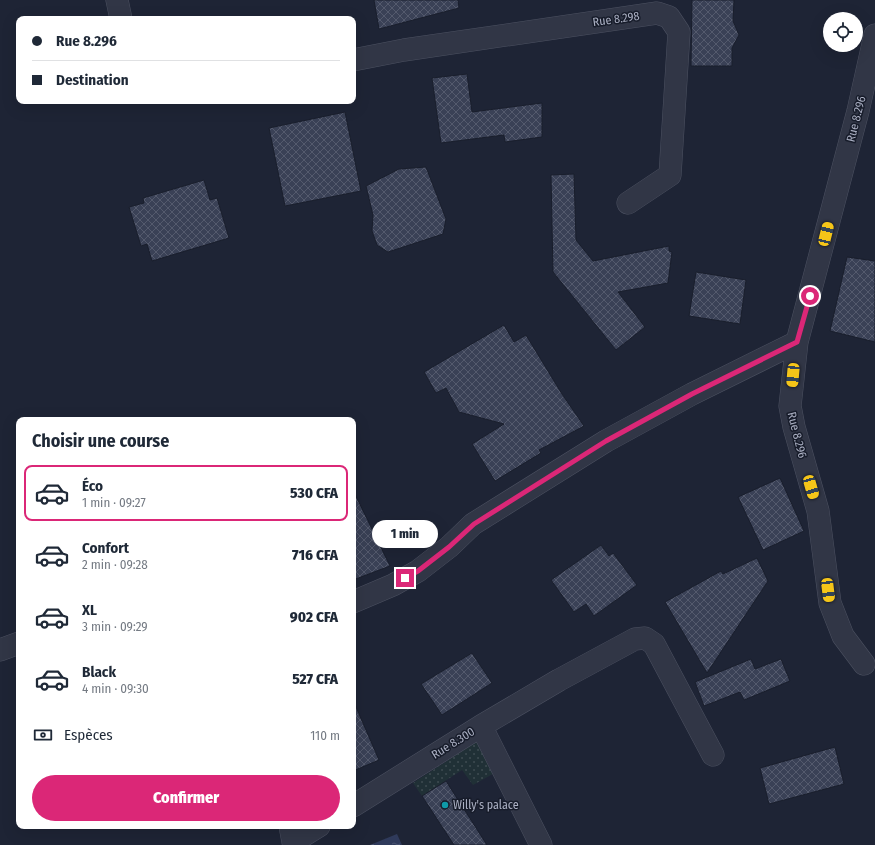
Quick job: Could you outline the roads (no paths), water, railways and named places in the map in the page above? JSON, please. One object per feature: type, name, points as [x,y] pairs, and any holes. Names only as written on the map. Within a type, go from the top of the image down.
[{"type":"street","points":[[117,0],[120,16]]},
{"type":"street","name":"Rue 8.298","points":[[356,59],[404,50],[657,13],[669,17],[679,32],[670,175],[628,203]]},
{"type":"street","name":"Rue 8.296","points":[[864,664],[843,636],[830,603],[818,511],[794,427],[790,406],[797,342],[867,113],[875,35]]},
{"type":"street","points":[[356,601],[393,585],[418,571],[449,547],[474,524],[606,441],[692,394],[797,342]]},
{"type":"street","points":[[481,726],[573,672],[635,639],[645,638],[654,644],[713,755]]},
{"type":"street","points":[[0,650],[16,645]]},
{"type":"street","name":"Rue 8.300","points":[[356,804],[481,726],[541,845]]},
{"type":"street","points":[[292,838],[312,829]]},
{"type":"water","points":[[397,834],[402,845],[370,845]]},
{"type":"place","name":"Willy's palace","points":[[445,805]]}]
